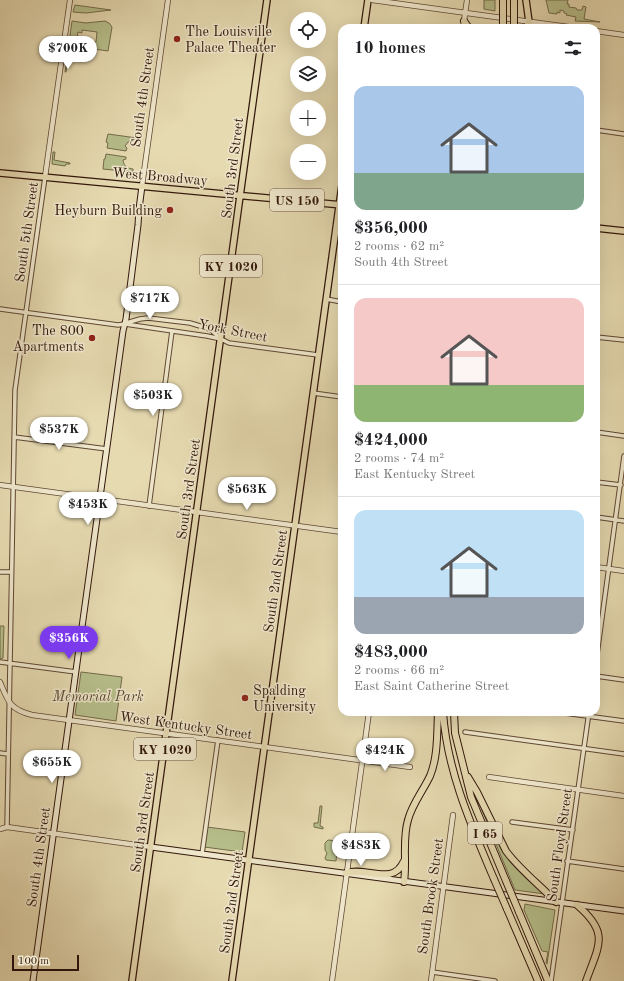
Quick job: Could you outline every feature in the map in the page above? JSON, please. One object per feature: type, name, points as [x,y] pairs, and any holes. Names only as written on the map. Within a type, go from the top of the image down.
[{"type":"highway","points":[[503,0],[503,24]]},
{"type":"highway","points":[[514,0],[514,24]]},
{"type":"highway","points":[[404,882],[407,825],[414,806],[432,770],[440,721],[439,716]]},
{"type":"highway","name":"I 65","points":[[442,716],[440,721],[462,800],[538,981]]},
{"type":"highway","points":[[454,716],[455,733],[464,770],[506,851],[530,877],[559,902]]},
{"type":"highway","name":"I 65","points":[[470,784],[482,824],[548,981]]},
{"type":"highway","points":[[346,873],[354,870],[392,874],[400,869],[405,860]]},
{"type":"highway","points":[[577,905],[594,921],[599,934],[595,956],[586,981]]},
{"type":"main road","name":"South 3rd Street","points":[[132,981],[267,0]]},
{"type":"main road","points":[[365,24],[368,0]]},
{"type":"main road","points":[[526,0],[529,24]]},
{"type":"main road","name":"West Broadway","points":[[0,173],[338,204]]},
{"type":"main road","name":"South 4th Street","points":[[33,981],[106,449],[125,324],[142,186]]},
{"type":"main road","name":"South 2nd Street","points":[[232,981],[318,355],[338,223]]},
{"type":"main road","points":[[600,228],[624,231]]},
{"type":"main road","points":[[151,847],[624,911]]},
{"type":"street","name":"South 5th Street","points":[[7,827],[12,487],[15,390],[70,0]]},
{"type":"street","name":"South 4th Street","points":[[142,186],[168,0]]},
{"type":"street","points":[[372,0],[465,13],[519,24]]},
{"type":"street","points":[[464,24],[467,0]]},
{"type":"street","points":[[600,32],[624,35]]},
{"type":"street","points":[[600,131],[624,134]]},
{"type":"street","points":[[326,300],[338,302]]},
{"type":"street","name":"York Street","points":[[0,309],[118,325],[125,324],[221,338],[229,343],[318,355]]},
{"type":"street","points":[[125,324],[148,318],[185,322],[210,329],[221,338]]},
{"type":"street","points":[[149,506],[172,331]]},
{"type":"street","points":[[600,337],[624,340]]},
{"type":"street","points":[[313,393],[338,396]]},
{"type":"street","points":[[600,433],[624,436]]},
{"type":"street","points":[[14,437],[106,449]]},
{"type":"street","points":[[600,633],[624,456]]},
{"type":"street","points":[[600,482],[621,485]]},
{"type":"street","points":[[0,485],[338,531]]},
{"type":"street","points":[[600,518],[624,521]]},
{"type":"street","points":[[600,567],[624,571]]},
{"type":"street","points":[[0,572],[11,572]]},
{"type":"street","points":[[0,662],[10,662],[76,672]]},
{"type":"street","points":[[600,677],[624,680]]},
{"type":"street","name":"West Kentucky Street","points":[[0,682],[13,707],[25,713],[410,767]]},
{"type":"street","points":[[332,981],[368,716]]},
{"type":"street","name":"South Floyd Street","points":[[552,981],[559,902],[573,830],[589,716]]},
{"type":"street","points":[[599,716],[624,721]]},
{"type":"street","points":[[465,732],[624,754]]},
{"type":"street","points":[[202,854],[218,740]]},
{"type":"street","points":[[0,753],[8,754]]},
{"type":"street","points":[[489,777],[624,796]]},
{"type":"street","name":"South Brook Street","points":[[431,981],[454,815]]},
{"type":"street","points":[[512,822],[573,830]]},
{"type":"street","points":[[0,828],[7,827],[151,847]]},
{"type":"street","points":[[568,861],[624,869]]},
{"type":"street","points":[[432,972],[495,981]]},
{"type":"green space","points":[[484,0],[495,0],[495,11],[484,9]]},
{"type":"green space","points":[[546,0],[568,0],[567,4],[569,4],[569,7],[576,8],[577,10],[582,10],[583,6],[586,7],[584,19],[600,22],[575,21],[576,17],[566,15],[567,14],[564,13],[564,11],[560,10],[560,13],[557,12],[557,14],[549,13]]},
{"type":"green space","points":[[75,5],[111,10],[86,13],[73,12]]},
{"type":"green space","points":[[72,21],[86,23],[105,21],[109,23],[112,27],[108,51],[87,48],[81,50],[70,48],[65,72]],"holes":[[[82,30],[97,32],[96,42],[86,39],[77,39],[78,32],[82,33]]]},
{"type":"green space","points":[[108,134],[137,138],[137,141],[128,142],[125,146],[127,148],[126,151],[107,148],[108,143],[106,142]]},
{"type":"green space","points":[[53,152],[55,152],[54,160],[70,164],[66,164],[65,166],[52,164]]},
{"type":"green space","points":[[106,154],[126,157],[126,159],[123,160],[124,164],[127,168],[133,169],[133,172],[103,169]]},
{"type":"green space","points":[[0,626],[4,626],[3,658],[0,659]]},
{"type":"green space","name":"Memorial Park","points":[[81,672],[122,677],[116,721],[75,715]]},
{"type":"green space","points":[[320,806],[322,806],[320,826],[323,827],[323,829],[314,827],[314,823],[318,823]]},
{"type":"green space","points":[[482,810],[497,841],[510,860],[545,894],[515,890]]},
{"type":"green space","points":[[207,827],[245,832],[242,852],[204,847]]},
{"type":"green space","points":[[328,840],[338,841],[336,861],[326,860],[325,858],[327,853],[325,850],[325,843]]},
{"type":"green space","points":[[525,904],[555,910],[547,964],[548,952],[542,951],[524,910]]},
{"type":"place","name":"The Louisville Palace Theater","points":[[177,39]]},
{"type":"place","name":"Heyburn Building","points":[[170,210]]},
{"type":"place","name":"The 800 Apartments","points":[[92,338]]},
{"type":"place","name":"Spalding University","points":[[245,698]]}]
